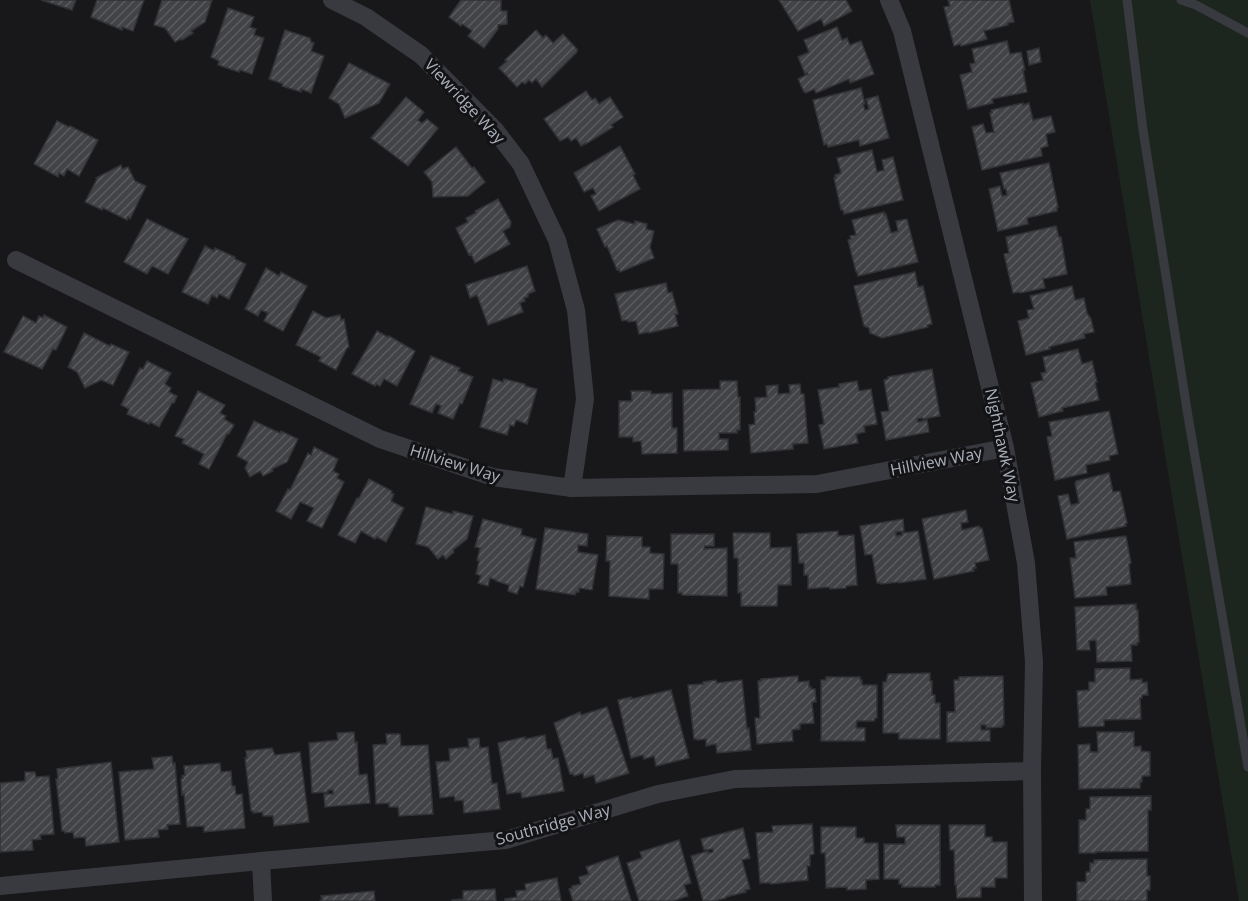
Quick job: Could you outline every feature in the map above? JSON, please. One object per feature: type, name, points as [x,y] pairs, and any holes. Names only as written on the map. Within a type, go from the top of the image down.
[{"type":"street","name":"Viewridge Way","points":[[332,0],[366,17],[421,56],[495,130],[521,164],[557,240],[576,310],[585,399],[572,488]]},
{"type":"street","name":"Nighthawk Way","points":[[889,0],[902,31],[1005,448],[1026,563],[1034,662],[1033,901]]},
{"type":"street","name":"Hillview Way","points":[[16,260],[380,439],[493,477],[572,488],[817,484],[1005,448]]},
{"type":"street","name":"Southridge Way","points":[[0,886],[506,840],[658,794],[735,778],[1032,771]]},
{"type":"street","points":[[261,861],[263,901]]},
{"type":"lane","points":[[1127,0],[1148,165],[1248,767]]},
{"type":"lane","points":[[1181,0],[1196,5],[1248,33]]},
{"type":"shaded area","points":[[1090,0],[1248,0],[1248,901],[1239,901]]},
{"type":"building","points":[[41,0],[76,0],[72,10]]},
{"type":"building","points":[[97,0],[144,0],[133,31],[122,27],[122,30],[91,17]]},
{"type":"building","points":[[162,0],[212,0],[205,22],[191,31],[193,33],[175,42],[165,28],[154,25]]},
{"type":"building","points":[[461,0],[501,0],[501,11],[507,11],[507,24],[498,25],[498,29],[484,48],[468,36],[472,31],[449,17]]},
{"type":"building","points":[[779,0],[846,0],[852,11],[824,26],[821,19],[798,31]]},
{"type":"building","points":[[948,0],[1009,0],[1014,22],[984,31],[987,39],[954,46],[944,7],[950,6]]},
{"type":"building","points":[[228,8],[254,17],[250,27],[256,29],[254,35],[264,38],[252,74],[218,65],[219,61],[211,57]]},
{"type":"building","points":[[837,27],[842,40],[847,38],[850,45],[861,41],[874,74],[850,83],[849,79],[816,93],[814,89],[806,93],[798,79],[808,74],[805,74],[798,57],[809,52],[804,40]]},
{"type":"building","points":[[285,30],[310,38],[314,43],[311,51],[324,56],[311,93],[282,86],[283,84],[269,79]]},
{"type":"building","points":[[536,30],[543,38],[546,35],[553,43],[563,34],[577,49],[577,52],[542,87],[536,79],[532,83],[529,80],[525,84],[522,82],[517,87],[499,68]]},
{"type":"building","points":[[1007,41],[1010,54],[1021,52],[1027,92],[992,99],[993,103],[968,109],[960,75],[972,72],[970,64],[975,63],[972,49]]},
{"type":"building","points":[[1039,48],[1041,62],[1029,65],[1027,51]]},
{"type":"building","points":[[349,63],[390,84],[379,103],[345,118],[339,104],[329,98]]},
{"type":"building","points":[[861,88],[865,110],[869,109],[866,99],[878,96],[889,138],[860,146],[859,140],[828,147],[827,144],[824,145],[813,100]]},
{"type":"building","points":[[586,91],[592,100],[595,98],[599,104],[610,97],[623,117],[611,125],[613,127],[581,146],[576,138],[571,141],[568,137],[560,141],[544,119]]},
{"type":"building","points":[[406,97],[424,112],[418,120],[422,123],[427,119],[438,128],[408,166],[371,138]]},
{"type":"building","points":[[1023,103],[1023,105],[1029,103],[1033,120],[1051,116],[1055,132],[1046,134],[1048,146],[1041,148],[1042,156],[982,170],[972,127],[983,124],[986,133],[994,132],[991,110]]},
{"type":"building","points":[[57,121],[98,140],[79,176],[67,169],[64,176],[59,173],[58,177],[34,164]]},
{"type":"building","points":[[620,146],[640,189],[599,211],[591,196],[596,194],[593,188],[584,192],[574,173]]},
{"type":"building","points":[[456,147],[485,182],[468,196],[433,197],[432,182],[424,172]]},
{"type":"building","points":[[872,150],[877,172],[884,170],[882,160],[893,157],[903,200],[844,214],[841,210],[834,178],[836,178],[835,175],[841,173],[837,158]]},
{"type":"building","points":[[1049,163],[1057,211],[1027,218],[1028,224],[998,231],[989,189],[1000,186],[1002,196],[1007,195],[1000,173]]},
{"type":"building","points":[[121,165],[122,169],[128,167],[135,181],[146,186],[130,219],[128,217],[127,220],[85,202],[96,178]]},
{"type":"building","points":[[498,199],[511,222],[510,227],[503,231],[510,244],[475,263],[456,228],[468,222],[466,218],[476,213],[475,211]]},
{"type":"building","points":[[884,212],[891,233],[898,231],[896,221],[907,219],[918,262],[858,276],[848,240],[851,239],[850,236],[856,235],[852,220]]},
{"type":"building","points":[[147,219],[188,239],[168,274],[152,266],[147,274],[124,262]]},
{"type":"building","points":[[618,220],[647,224],[646,229],[654,231],[650,247],[654,258],[620,272],[619,269],[617,270],[597,229]]},
{"type":"building","points":[[1056,226],[1059,237],[1061,237],[1067,274],[1043,279],[1045,288],[1013,293],[1004,254],[1009,253],[1006,237]]},
{"type":"building","points":[[205,246],[214,251],[215,248],[246,264],[229,299],[219,294],[217,298],[212,295],[208,304],[182,292]]},
{"type":"building","points":[[527,266],[535,291],[528,294],[528,297],[524,298],[525,301],[520,303],[523,312],[488,325],[477,295],[470,298],[466,285]]},
{"type":"building","points":[[266,268],[279,276],[281,272],[307,286],[283,331],[264,321],[268,313],[261,310],[258,316],[245,309]]},
{"type":"building","points":[[915,272],[918,287],[923,286],[932,324],[927,325],[928,327],[882,338],[870,333],[869,328],[864,326],[854,286]]},
{"type":"building","points":[[666,283],[668,293],[672,292],[678,314],[675,314],[678,326],[639,334],[636,321],[622,321],[615,294]]},
{"type":"building","points":[[1072,286],[1075,300],[1084,298],[1094,332],[1084,334],[1085,338],[1026,355],[1018,321],[1029,318],[1027,310],[1034,309],[1030,296]]},
{"type":"building","points":[[313,311],[326,318],[340,315],[341,320],[344,319],[349,347],[336,370],[319,361],[321,357],[296,345]]},
{"type":"building","points":[[44,315],[67,327],[56,350],[53,349],[42,369],[4,352],[23,316],[36,323],[39,316],[43,318]]},
{"type":"building","points":[[377,331],[415,351],[397,386],[384,379],[380,386],[376,384],[375,386],[352,374]]},
{"type":"building","points":[[84,333],[110,346],[111,344],[129,352],[113,385],[101,380],[85,388],[77,372],[68,367]]},
{"type":"building","points":[[1078,349],[1082,364],[1092,361],[1099,400],[1062,408],[1063,411],[1039,417],[1031,383],[1043,380],[1041,373],[1046,372],[1043,357]]},
{"type":"building","points":[[431,356],[460,368],[458,371],[473,377],[453,419],[438,413],[441,406],[436,404],[432,413],[410,404]]},
{"type":"building","points":[[147,361],[171,373],[165,384],[171,388],[169,392],[177,396],[159,427],[127,414],[129,409],[121,405],[140,368],[143,369]]},
{"type":"building","points":[[932,369],[940,416],[917,419],[918,422],[927,420],[929,432],[886,440],[881,412],[889,411],[884,380],[888,377]]},
{"type":"building","points":[[493,379],[503,382],[504,379],[537,389],[527,424],[516,420],[514,426],[510,425],[507,435],[480,427]]},
{"type":"building","points":[[720,381],[737,381],[738,397],[740,397],[740,430],[737,430],[737,433],[719,433],[719,439],[728,439],[728,450],[684,451],[683,390],[720,389]]},
{"type":"building","points":[[857,381],[859,391],[871,389],[877,424],[864,426],[865,432],[856,434],[858,443],[824,449],[819,425],[824,424],[818,390]]},
{"type":"building","points":[[800,384],[801,394],[804,394],[808,443],[793,444],[793,449],[751,453],[749,425],[755,424],[755,398],[767,397],[766,386],[778,385],[778,394],[790,393],[789,385]]},
{"type":"building","points":[[198,391],[225,405],[220,413],[226,416],[224,419],[234,425],[209,469],[199,464],[204,454],[182,443],[184,439],[175,436]]},
{"type":"building","points":[[631,391],[651,391],[651,394],[672,393],[672,428],[677,428],[677,453],[642,454],[641,441],[633,442],[633,437],[619,437],[619,401],[632,401]]},
{"type":"building","points":[[1109,411],[1118,454],[1109,456],[1110,460],[1086,465],[1087,473],[1055,480],[1047,437],[1052,436],[1049,422]]},
{"type":"building","points":[[254,421],[298,439],[287,462],[263,476],[260,471],[250,477],[245,468],[248,462],[237,456]]},
{"type":"building","points":[[314,447],[338,459],[333,471],[339,474],[337,478],[344,482],[322,528],[307,521],[314,508],[300,502],[291,519],[276,511],[288,489],[290,490],[308,453],[311,455]]},
{"type":"building","points":[[1109,473],[1113,492],[1120,491],[1126,526],[1067,539],[1058,496],[1068,494],[1071,505],[1079,503],[1076,481]]},
{"type":"building","points":[[369,479],[392,491],[391,493],[394,494],[391,501],[404,508],[386,542],[361,531],[355,543],[338,535]]},
{"type":"building","points":[[426,507],[473,516],[467,539],[446,559],[443,555],[438,559],[428,547],[416,544]]},
{"type":"building","points":[[966,510],[968,522],[961,523],[962,530],[979,526],[982,528],[989,560],[975,563],[974,571],[934,579],[922,519]]},
{"type":"building","points":[[483,519],[522,529],[521,535],[536,539],[523,587],[520,586],[517,594],[508,591],[509,585],[490,578],[488,586],[478,583],[481,576],[476,574],[480,548],[475,547]]},
{"type":"building","points":[[903,519],[904,531],[896,532],[896,536],[918,531],[926,579],[877,583],[872,554],[865,555],[860,526]]},
{"type":"building","points":[[545,528],[588,534],[587,546],[578,545],[578,552],[598,555],[592,590],[579,588],[579,592],[575,595],[536,589]]},
{"type":"building","points":[[838,531],[838,536],[854,535],[857,585],[846,586],[846,588],[808,589],[808,575],[804,575],[804,563],[799,563],[797,534]]},
{"type":"building","points":[[733,533],[770,533],[770,548],[791,547],[791,585],[778,585],[777,606],[741,606],[741,592],[738,593],[738,558],[734,558]]},
{"type":"building","points":[[671,534],[714,534],[714,546],[705,546],[704,549],[727,548],[727,596],[678,593],[678,564],[671,564]]},
{"type":"building","points":[[607,536],[642,537],[642,547],[650,547],[650,553],[664,554],[663,589],[649,589],[649,599],[609,596],[610,561],[606,561]]},
{"type":"building","points":[[1126,536],[1131,563],[1129,564],[1131,584],[1106,587],[1107,595],[1075,598],[1070,558],[1076,558],[1074,542]]},
{"type":"building","points":[[1136,604],[1139,642],[1137,645],[1131,645],[1132,661],[1097,662],[1096,640],[1089,641],[1090,650],[1077,650],[1075,607]]},
{"type":"building","points":[[1130,668],[1130,680],[1142,679],[1142,683],[1147,682],[1148,695],[1142,695],[1140,698],[1141,719],[1104,720],[1104,726],[1079,727],[1077,691],[1089,690],[1089,682],[1095,682],[1095,669]]},
{"type":"building","points":[[930,673],[932,695],[935,695],[935,703],[940,703],[940,739],[899,739],[899,733],[883,733],[883,682],[886,682],[888,674]]},
{"type":"building","points":[[798,676],[798,682],[809,681],[809,687],[815,689],[816,702],[812,702],[814,723],[800,724],[800,729],[792,730],[793,741],[757,744],[755,718],[760,718],[758,681]]},
{"type":"building","points":[[1003,676],[1004,725],[986,728],[986,725],[981,725],[981,730],[990,730],[990,741],[947,742],[947,712],[955,712],[954,680],[959,680],[959,677]]},
{"type":"building","points":[[826,677],[860,677],[862,685],[877,685],[877,718],[874,721],[857,721],[856,728],[865,728],[865,741],[821,741],[821,680],[826,680]]},
{"type":"building","points":[[716,680],[717,683],[742,680],[751,750],[717,753],[716,744],[706,746],[706,739],[694,739],[688,685]]},
{"type":"building","points":[[671,690],[689,758],[656,766],[654,756],[644,759],[643,755],[631,758],[618,700]]},
{"type":"building","points":[[607,707],[629,773],[596,783],[594,775],[584,778],[583,773],[574,776],[570,774],[554,723],[580,712],[581,715]]},
{"type":"building","points":[[354,732],[355,743],[357,742],[359,775],[367,774],[370,803],[325,807],[324,794],[333,794],[333,790],[312,793],[309,743],[338,740],[337,733]]},
{"type":"building","points":[[1097,732],[1134,732],[1134,747],[1141,746],[1141,751],[1150,752],[1150,776],[1142,776],[1140,788],[1079,789],[1078,745],[1090,744],[1090,752],[1098,752]]},
{"type":"building","points":[[386,734],[400,734],[401,746],[428,745],[433,814],[399,816],[398,807],[389,807],[389,803],[376,804],[373,745],[387,744]]},
{"type":"building","points":[[545,735],[547,749],[551,749],[553,759],[558,758],[564,791],[522,798],[521,792],[507,794],[498,743]]},
{"type":"building","points":[[479,738],[480,748],[488,747],[492,784],[497,783],[500,809],[464,813],[463,800],[455,801],[454,796],[440,798],[436,762],[450,761],[449,749],[469,748],[468,739]]},
{"type":"building","points":[[272,748],[275,755],[300,752],[309,822],[274,826],[273,816],[263,816],[262,812],[253,813],[251,811],[246,751]]},
{"type":"building","points":[[172,756],[173,764],[175,763],[180,824],[167,825],[168,829],[158,830],[159,837],[125,840],[119,772],[154,769],[152,758]]},
{"type":"building","points":[[111,762],[119,842],[86,846],[85,837],[74,838],[73,832],[62,831],[56,779],[58,779],[57,769]]},
{"type":"building","points":[[220,763],[221,772],[231,771],[232,786],[235,786],[236,795],[242,794],[245,828],[204,832],[204,826],[187,827],[181,779],[185,775],[184,766]]},
{"type":"building","points":[[25,772],[35,772],[36,777],[49,776],[54,834],[40,835],[41,839],[32,840],[33,850],[0,852],[0,783],[25,781]]},
{"type":"building","points":[[1151,796],[1151,810],[1148,810],[1148,851],[1079,853],[1079,820],[1086,820],[1086,809],[1090,809],[1090,797]]},
{"type":"building","points":[[812,824],[814,854],[810,855],[810,866],[807,866],[808,880],[760,883],[756,833],[773,832],[772,826]]},
{"type":"building","points":[[896,825],[940,825],[940,885],[902,887],[899,879],[884,879],[884,844],[905,844],[905,837],[897,837]]},
{"type":"building","points":[[949,825],[985,825],[985,837],[992,837],[992,842],[1007,842],[1007,878],[995,878],[995,887],[981,887],[981,897],[957,898],[954,850],[950,850]]},
{"type":"building","points":[[821,827],[856,827],[856,838],[864,838],[864,843],[878,843],[879,879],[866,880],[866,889],[826,888],[825,853],[821,853]]},
{"type":"building","points":[[743,828],[750,858],[742,860],[750,889],[726,898],[703,901],[691,856],[708,851],[708,853],[713,852],[713,849],[704,850],[701,839]]},
{"type":"building","points":[[679,840],[691,883],[684,885],[688,896],[673,901],[639,901],[627,863],[642,858],[640,852]]},
{"type":"building","points":[[618,856],[631,901],[573,901],[569,889],[581,884],[579,877],[589,874],[586,867]]},
{"type":"building","points":[[1147,859],[1150,890],[1147,890],[1147,901],[1077,901],[1077,882],[1086,882],[1086,872],[1090,872],[1090,863],[1094,863],[1094,860]]},
{"type":"building","points":[[557,878],[561,901],[505,901],[505,899],[517,897],[516,891],[526,890],[525,884]]},
{"type":"building","points":[[495,889],[496,901],[452,901],[463,899],[463,891]]},
{"type":"building","points":[[374,891],[375,901],[320,901],[321,896]]}]
